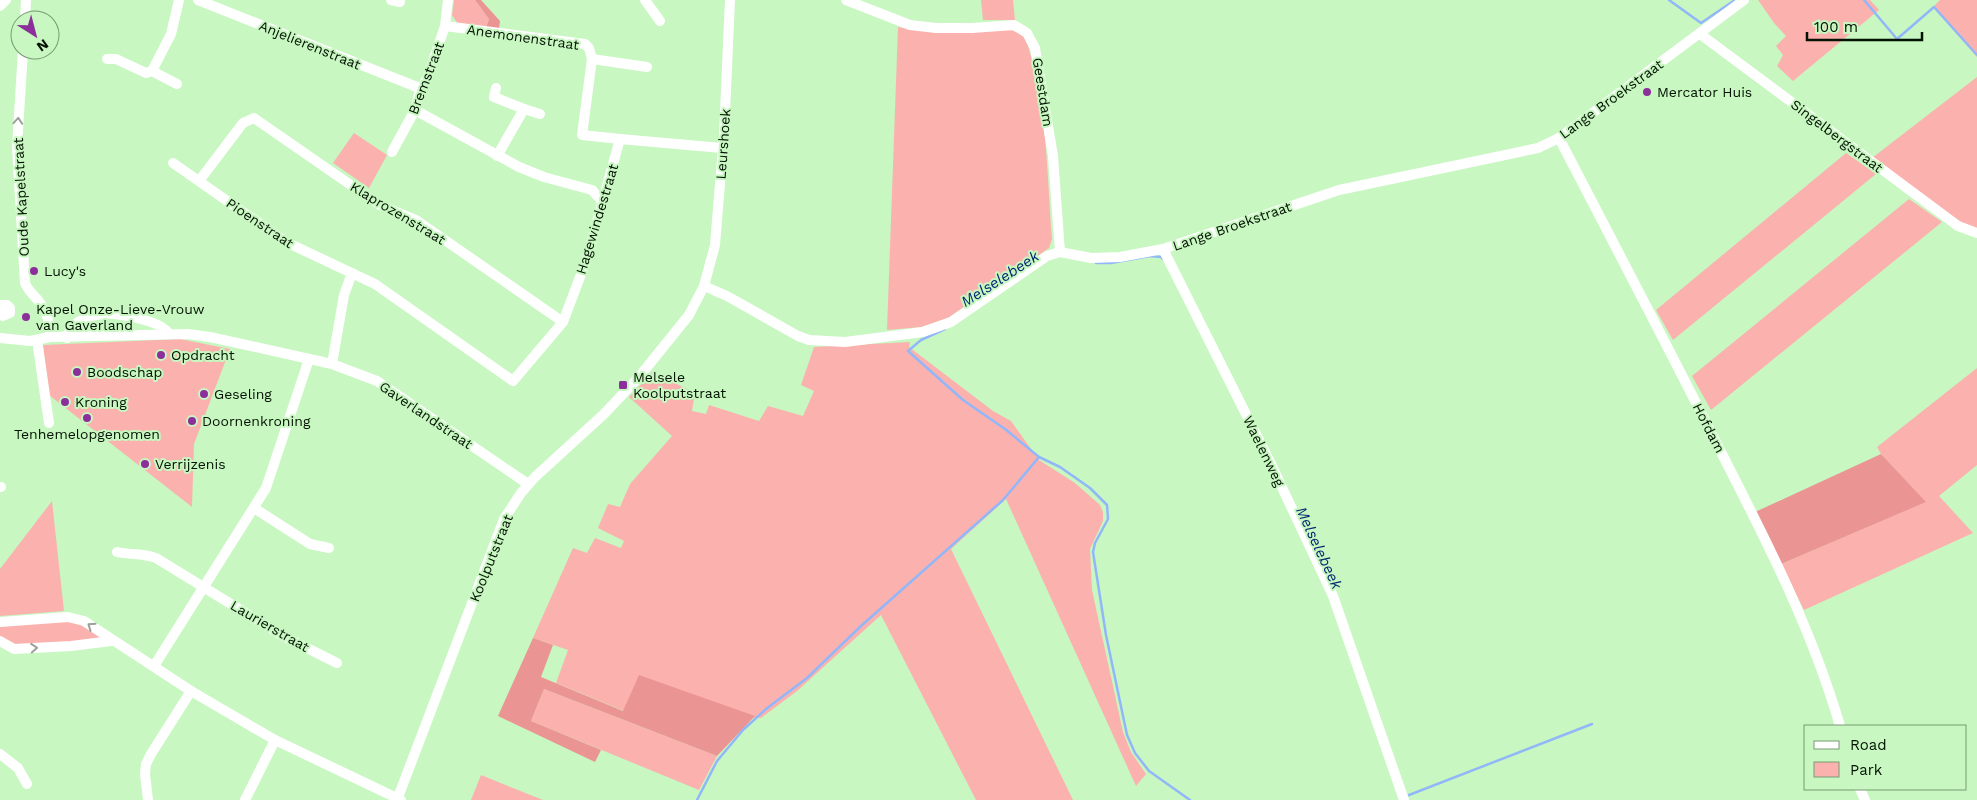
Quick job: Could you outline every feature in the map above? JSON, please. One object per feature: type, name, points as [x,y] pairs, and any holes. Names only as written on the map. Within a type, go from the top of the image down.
[{"type":"street","points":[[0,6],[6,0]]},
{"type":"street","points":[[107,59],[116,59],[146,73],[152,71],[171,34],[179,0]]},
{"type":"street","name":"Anjelierenstraat","points":[[198,0],[422,89]]},
{"type":"street","name":"Bremstraat","points":[[392,152],[416,110],[445,26],[448,0]]},
{"type":"street","points":[[645,0],[660,21]]},
{"type":"street","name":"Leurshoek","points":[[704,286],[715,245],[730,39],[730,0]]},
{"type":"street","name":"Geestdam","points":[[846,0],[910,25],[936,28],[972,28],[1014,25],[1027,33],[1035,48],[1053,156],[1060,252]]},
{"type":"street","name":"Lange Broekstraat","points":[[1060,252],[1091,258],[1120,257],[1163,249],[1339,190],[1538,148],[1559,138],[1744,0]]},
{"type":"street","name":"Anemonenstraat","points":[[445,26],[585,44],[589,48],[592,59],[582,135],[620,140]]},
{"type":"street","name":"Singelbergstraat","points":[[1700,34],[1958,226],[1977,233]]},
{"type":"street","name":"Anemonenstraat","points":[[592,59],[647,67]]},
{"type":"street","name":"Oude Kapelstraat","points":[[22,60],[17,147],[25,283],[30,293],[43,307],[48,321],[50,337]]},
{"type":"street","points":[[152,71],[177,84]]},
{"type":"street","points":[[496,88],[494,97],[540,114]]},
{"type":"street","points":[[497,156],[524,108]]},
{"type":"street","points":[[416,110],[519,167],[544,177],[592,190],[603,202]]},
{"type":"street","name":"Klaprozenstraat","points":[[199,181],[243,122],[254,118],[260,120],[380,205],[416,220],[563,322]]},
{"type":"street","name":"Hofdam","points":[[1559,138],[1660,332],[1794,600],[1827,680],[1840,725]]},
{"type":"street","points":[[620,140],[722,148]]},
{"type":"street","name":"Hagewindestraat","points":[[513,381],[563,322],[586,261],[620,140]]},
{"type":"street","name":"Pioenstraat","points":[[173,163],[286,242],[375,284],[513,381]]},
{"type":"street","name":"Waelenweg","points":[[1163,249],[1272,466],[1333,596],[1404,800]]},
{"type":"street","points":[[704,286],[726,296],[798,336],[809,340],[845,342],[923,332],[936,328],[962,315],[1046,256],[1060,252]]},
{"type":"street","points":[[332,364],[344,295],[352,273]]},
{"type":"street","name":"Koolputstraat","points":[[398,800],[504,519],[528,484],[604,414],[639,377],[689,315],[704,286]]},
{"type":"street","name":"Gaverlandstraat","points":[[68,338],[70,329],[81,320],[104,314],[130,317],[149,322],[164,328],[169,334]]},
{"type":"street","name":"Gaverlandstraat","points":[[0,338],[37,340],[50,337],[169,334],[210,337],[332,364],[376,381],[528,484]]},
{"type":"street","points":[[37,340],[48,423]]},
{"type":"street","points":[[154,666],[254,508],[270,476],[309,359]]},
{"type":"street","points":[[254,508],[310,544],[329,548]]},
{"type":"street","name":"Laurierstraat","points":[[117,552],[132,555],[149,555],[156,558],[283,636],[337,664]]},
{"type":"street","points":[[0,622],[68,617],[84,621],[191,691],[275,740],[398,800]]},
{"type":"street","points":[[0,640],[14,649],[71,646],[112,641]]},
{"type":"street","points":[[148,800],[146,764],[191,691]]},
{"type":"street","points":[[245,800],[275,740]]},
{"type":"street","points":[[0,754],[18,768],[27,784]]},
{"type":"green space","points":[[454,0],[475,0],[489,19],[486,28],[458,24],[452,15]]},
{"type":"green space","points":[[981,0],[1013,0],[1015,20],[983,20]]},
{"type":"green space","points":[[1758,0],[1870,0],[1879,10],[1793,81],[1777,66],[1783,55],[1776,46],[1786,36]]},
{"type":"green space","points":[[1940,0],[1977,0],[1977,57],[1933,7]]},
{"type":"green space","points":[[898,27],[912,29],[1011,30],[1024,35],[1032,58],[1042,109],[1052,239],[1049,248],[948,318],[921,327],[887,330]]},
{"type":"green space","points":[[1977,77],[1977,230],[1963,224],[1872,158]]},
{"type":"green space","points":[[354,133],[387,155],[369,188],[333,163]]},
{"type":"green space","points":[[1846,153],[1876,174],[1673,340],[1656,310]]},
{"type":"green space","points":[[1909,199],[1942,222],[1711,410],[1692,376]]},
{"type":"green space","points":[[180,339],[230,349],[194,444],[192,507],[49,395],[43,345]]},
{"type":"green space","points":[[910,342],[909,347],[993,411],[1011,421],[1039,460],[1075,483],[1100,505],[1103,512],[1103,521],[1090,549],[1092,590],[1123,732],[1131,752],[1146,774],[1136,786],[1006,499],[951,549],[1073,800],[976,800],[881,615],[797,691],[761,718],[624,711],[556,683],[568,650],[533,638],[573,548],[587,553],[595,538],[621,548],[624,541],[598,528],[608,504],[620,507],[630,484],[672,436],[629,397],[653,372],[695,393],[692,411],[706,414],[709,405],[759,421],[768,406],[803,416],[814,391],[801,385],[814,347]]},
{"type":"green space","points":[[1977,368],[1977,465],[1939,496],[1973,533],[1804,610],[1781,564],[1925,502],[1881,454],[1877,447]]},
{"type":"green space","points":[[52,501],[64,611],[0,616],[0,569]]},
{"type":"green space","points":[[72,620],[101,636],[95,641],[14,646],[0,636],[0,626]]},
{"type":"green space","points":[[544,689],[717,756],[699,790],[531,721]]},
{"type":"green space","points":[[481,775],[543,800],[471,800]]},
{"type":"shaded area","points":[[475,0],[481,0],[500,21],[499,29],[486,28],[489,19]]},
{"type":"shaded area","points":[[1881,454],[1926,502],[1781,564],[1755,512]]},
{"type":"shaded area","points":[[533,638],[553,645],[541,677],[623,711],[639,675],[755,716],[717,756],[544,689],[531,721],[601,750],[595,762],[498,716]]},
{"type":"waterway","points":[[1669,0],[1701,23],[1735,0]]},
{"type":"waterway","points":[[1864,0],[1897,39],[1934,7],[1977,55]]},
{"type":"waterway","name":"Melselebeek","points":[[1096,263],[1111,263],[1150,256],[1163,259]]},
{"type":"waterway","name":"Melselebeek","points":[[945,329],[921,340],[908,351],[963,400],[1005,429],[1039,457],[1060,467],[1090,488],[1107,505],[1108,519],[1095,543],[1093,552],[1106,635],[1127,735],[1135,753],[1149,771],[1190,800]]},
{"type":"waterway","points":[[697,800],[717,761],[743,730],[766,709],[807,678],[861,626],[1003,500],[1039,457]]},
{"type":"waterway","points":[[1409,795],[1592,724]]},
{"type":"place","name":"Mercator Huis","points":[[1647,92]]},
{"type":"place","name":"Lucy's","points":[[34,271]]},
{"type":"place","name":"Kapel Onze-Lieve-Vrouw van Gaverland","points":[[26,317]]},
{"type":"place","name":"Opdracht","points":[[161,355]]},
{"type":"place","name":"Boodschap","points":[[77,372]]},
{"type":"place","name":"Melsele Koolputstraat","points":[[623,385]]},
{"type":"place","name":"Geseling","points":[[204,394]]},
{"type":"place","name":"Kroning","points":[[65,402]]},
{"type":"place","name":"Tenhemelopgenomen","points":[[87,418]]},
{"type":"place","name":"Doornenkroning","points":[[192,421]]},
{"type":"place","name":"Verrijzenis","points":[[145,464]]}]
